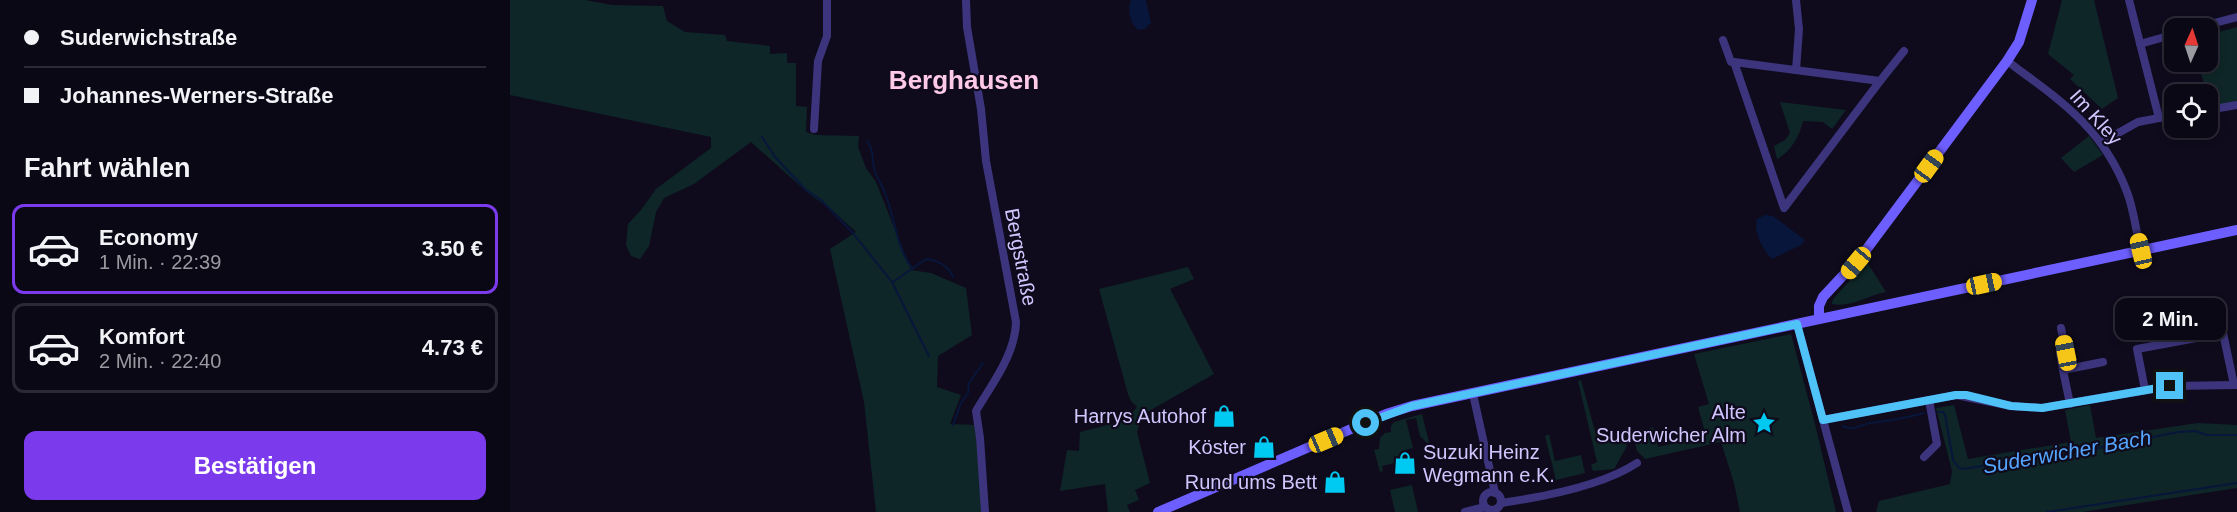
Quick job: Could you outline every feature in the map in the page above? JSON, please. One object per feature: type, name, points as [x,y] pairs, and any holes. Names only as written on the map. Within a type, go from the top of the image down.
[{"type":"main road","points":[[1819,319],[1819,306],[1823,297],[1863,254],[2007,61],[2019,42],[2032,0]]},
{"type":"main road","points":[[1161,511],[1386,414],[1412,406],[2237,230]]},
{"type":"street","points":[[814,129],[818,61],[826,36],[827,0]]},
{"type":"street","name":"Bergstraße","points":[[966,0],[967,27],[981,103],[986,161],[1016,322],[1015,335],[1007,359],[976,411],[985,512]]},
{"type":"street","points":[[1796,0],[1799,28],[1796,70]]},
{"type":"street","points":[[2129,0],[2159,118]]},
{"type":"street","points":[[2218,22],[2237,17]]},
{"type":"street","points":[[2140,44],[2164,37]]},
{"type":"street","points":[[1723,40],[1731,62],[1880,81]]},
{"type":"street","points":[[1734,62],[1784,208],[1904,51]]},
{"type":"street","name":"Im Kley","points":[[2007,61],[2069,108],[2102,142],[2127,193],[2141,251]]},
{"type":"street","points":[[2218,108],[2237,105]]},
{"type":"street","points":[[2102,142],[2138,122],[2164,117]]},
{"type":"street","points":[[1797,324],[1848,512]]},
{"type":"street","points":[[2061,328],[2066,353],[2060,354],[2070,404]]},
{"type":"street","points":[[1823,420],[1956,395],[2022,407],[2054,407],[2170,386],[2235,385],[2223,333],[2138,349],[2145,390]]},
{"type":"street","points":[[2063,370],[2103,362]]},
{"type":"street","points":[[1473,394],[1495,493],[1499,496],[1501,503]]},
{"type":"street","points":[[1924,457],[1937,444],[1929,400]]},
{"type":"street","points":[[1465,512],[1485,507],[1495,511],[1501,503],[1527,499],[1609,478],[1637,463]]},
{"type":"street","points":[[1485,507],[1485,496],[1495,493]]},
{"type":"green space","points":[[510,0],[585,0],[612,5],[663,6],[667,21],[685,32],[725,35],[727,41],[770,46],[770,54],[787,53],[787,63],[796,63],[796,106],[807,107],[806,132],[816,135],[859,136],[858,147],[866,168],[876,182],[911,270],[931,273],[966,288],[972,335],[938,356],[937,387],[961,395],[950,424],[975,425],[982,512],[876,512],[864,402],[830,249],[856,232],[751,142],[694,184],[664,198],[656,212],[649,246],[640,259],[631,256],[626,245],[628,224],[656,189],[711,148],[711,137],[510,95]]},
{"type":"green space","points":[[2062,0],[2094,0],[2118,98],[2102,109],[2070,79],[2074,75],[2048,54]]},
{"type":"green space","points":[[2237,27],[2237,102],[2218,105],[2218,84],[2204,84],[2201,72],[2218,72],[2218,32]]},
{"type":"green space","points":[[1780,102],[1846,110],[1832,129],[1823,122],[1803,121],[1794,143],[1777,159],[1774,146],[1785,140],[1790,133]]},
{"type":"green space","points":[[2089,136],[2103,155],[2074,172],[2061,158]]},
{"type":"green space","points":[[1867,262],[1886,292],[1853,303],[1832,304],[1833,299]]},
{"type":"green space","points":[[1188,267],[1194,279],[1170,289],[1214,374],[1142,415],[1137,432],[1150,483],[1135,490],[1139,500],[1127,505],[1130,512],[1108,512],[1105,484],[1060,491],[1067,450],[1079,451],[1080,432],[1119,421],[1137,407],[1128,394],[1099,289]]},
{"type":"green space","name":"Alte Suderwicher Alm","points":[[1791,334],[1836,512],[1740,512],[1734,483],[1721,442],[1645,459],[1637,451],[1633,434],[1653,427],[1658,447],[1706,436],[1698,407],[1709,404],[1694,354]]},
{"type":"green space","points":[[1581,380],[1598,442],[1625,435],[1627,446],[1614,469],[1593,471],[1591,465],[1597,462],[1578,381]]},
{"type":"green space","points":[[1954,405],[1968,459],[2071,442],[2065,410],[2090,405],[2096,438],[2198,423],[2237,425],[2237,488],[2082,512],[1876,512],[1879,501],[1950,484],[1952,471],[1936,408]]},
{"type":"green space","points":[[1422,414],[1430,446],[1420,436],[1416,418],[1406,420],[1413,448],[1405,450],[1407,460],[1382,466],[1383,471],[1380,472],[1374,450],[1379,449],[1380,438],[1385,433],[1391,432],[1394,422]]},
{"type":"green space","points":[[1549,434],[1555,461],[1581,455],[1585,473],[1556,480],[1545,436]]},
{"type":"green space","points":[[1412,485],[1418,512],[1395,512],[1390,490]]},
{"type":"water","points":[[1131,0],[1146,0],[1151,23],[1145,29],[1139,30],[1131,21],[1129,8]]},
{"type":"water","points":[[1765,215],[1773,216],[1805,240],[1801,245],[1772,259],[1762,246],[1756,229],[1757,219]]},
{"type":"waterway","points":[[762,137],[775,157],[806,190],[821,200],[852,232],[892,282],[929,356]]},
{"type":"waterway","points":[[867,141],[902,251],[912,268]]},
{"type":"waterway","points":[[893,282],[926,259],[942,264],[953,277]]},
{"type":"waterway","points":[[953,425],[961,403],[968,393],[969,383],[983,363]]},
{"type":"waterway","name":"Suderwicher Bach","points":[[1938,412],[1943,412],[1945,415],[1953,460],[1959,468],[1964,469],[2027,458],[2068,454],[2178,432],[2196,431],[2206,435],[2237,435]]},
{"type":"waterway","name":"Suderwicher Bach","points":[[1843,426],[1854,428],[1924,413]]},
{"type":"waterway","name":"Suderwicher Bach","points":[[2047,512],[2237,483]]},
{"type":"place","name":"Harrys Autohof","points":[[1224,416]]},
{"type":"place","name":"Alte Suderwicher Alm","points":[[1764,423]]},
{"type":"place","name":"Köster","points":[[1264,447]]},
{"type":"place","name":"Suzuki Heinz Wegmann e.K.","points":[[1405,463]]},
{"type":"place","name":"Rund ums Bett","points":[[1335,482]]},
{"type":"district","name":"Berghausen","points":[[964,80]]},
{"type":"route","points":[[1366,423],[1412,406],[1797,324],[1823,420],[1956,395],[1966,395],[2011,406],[2042,408],[2170,386]]}]
